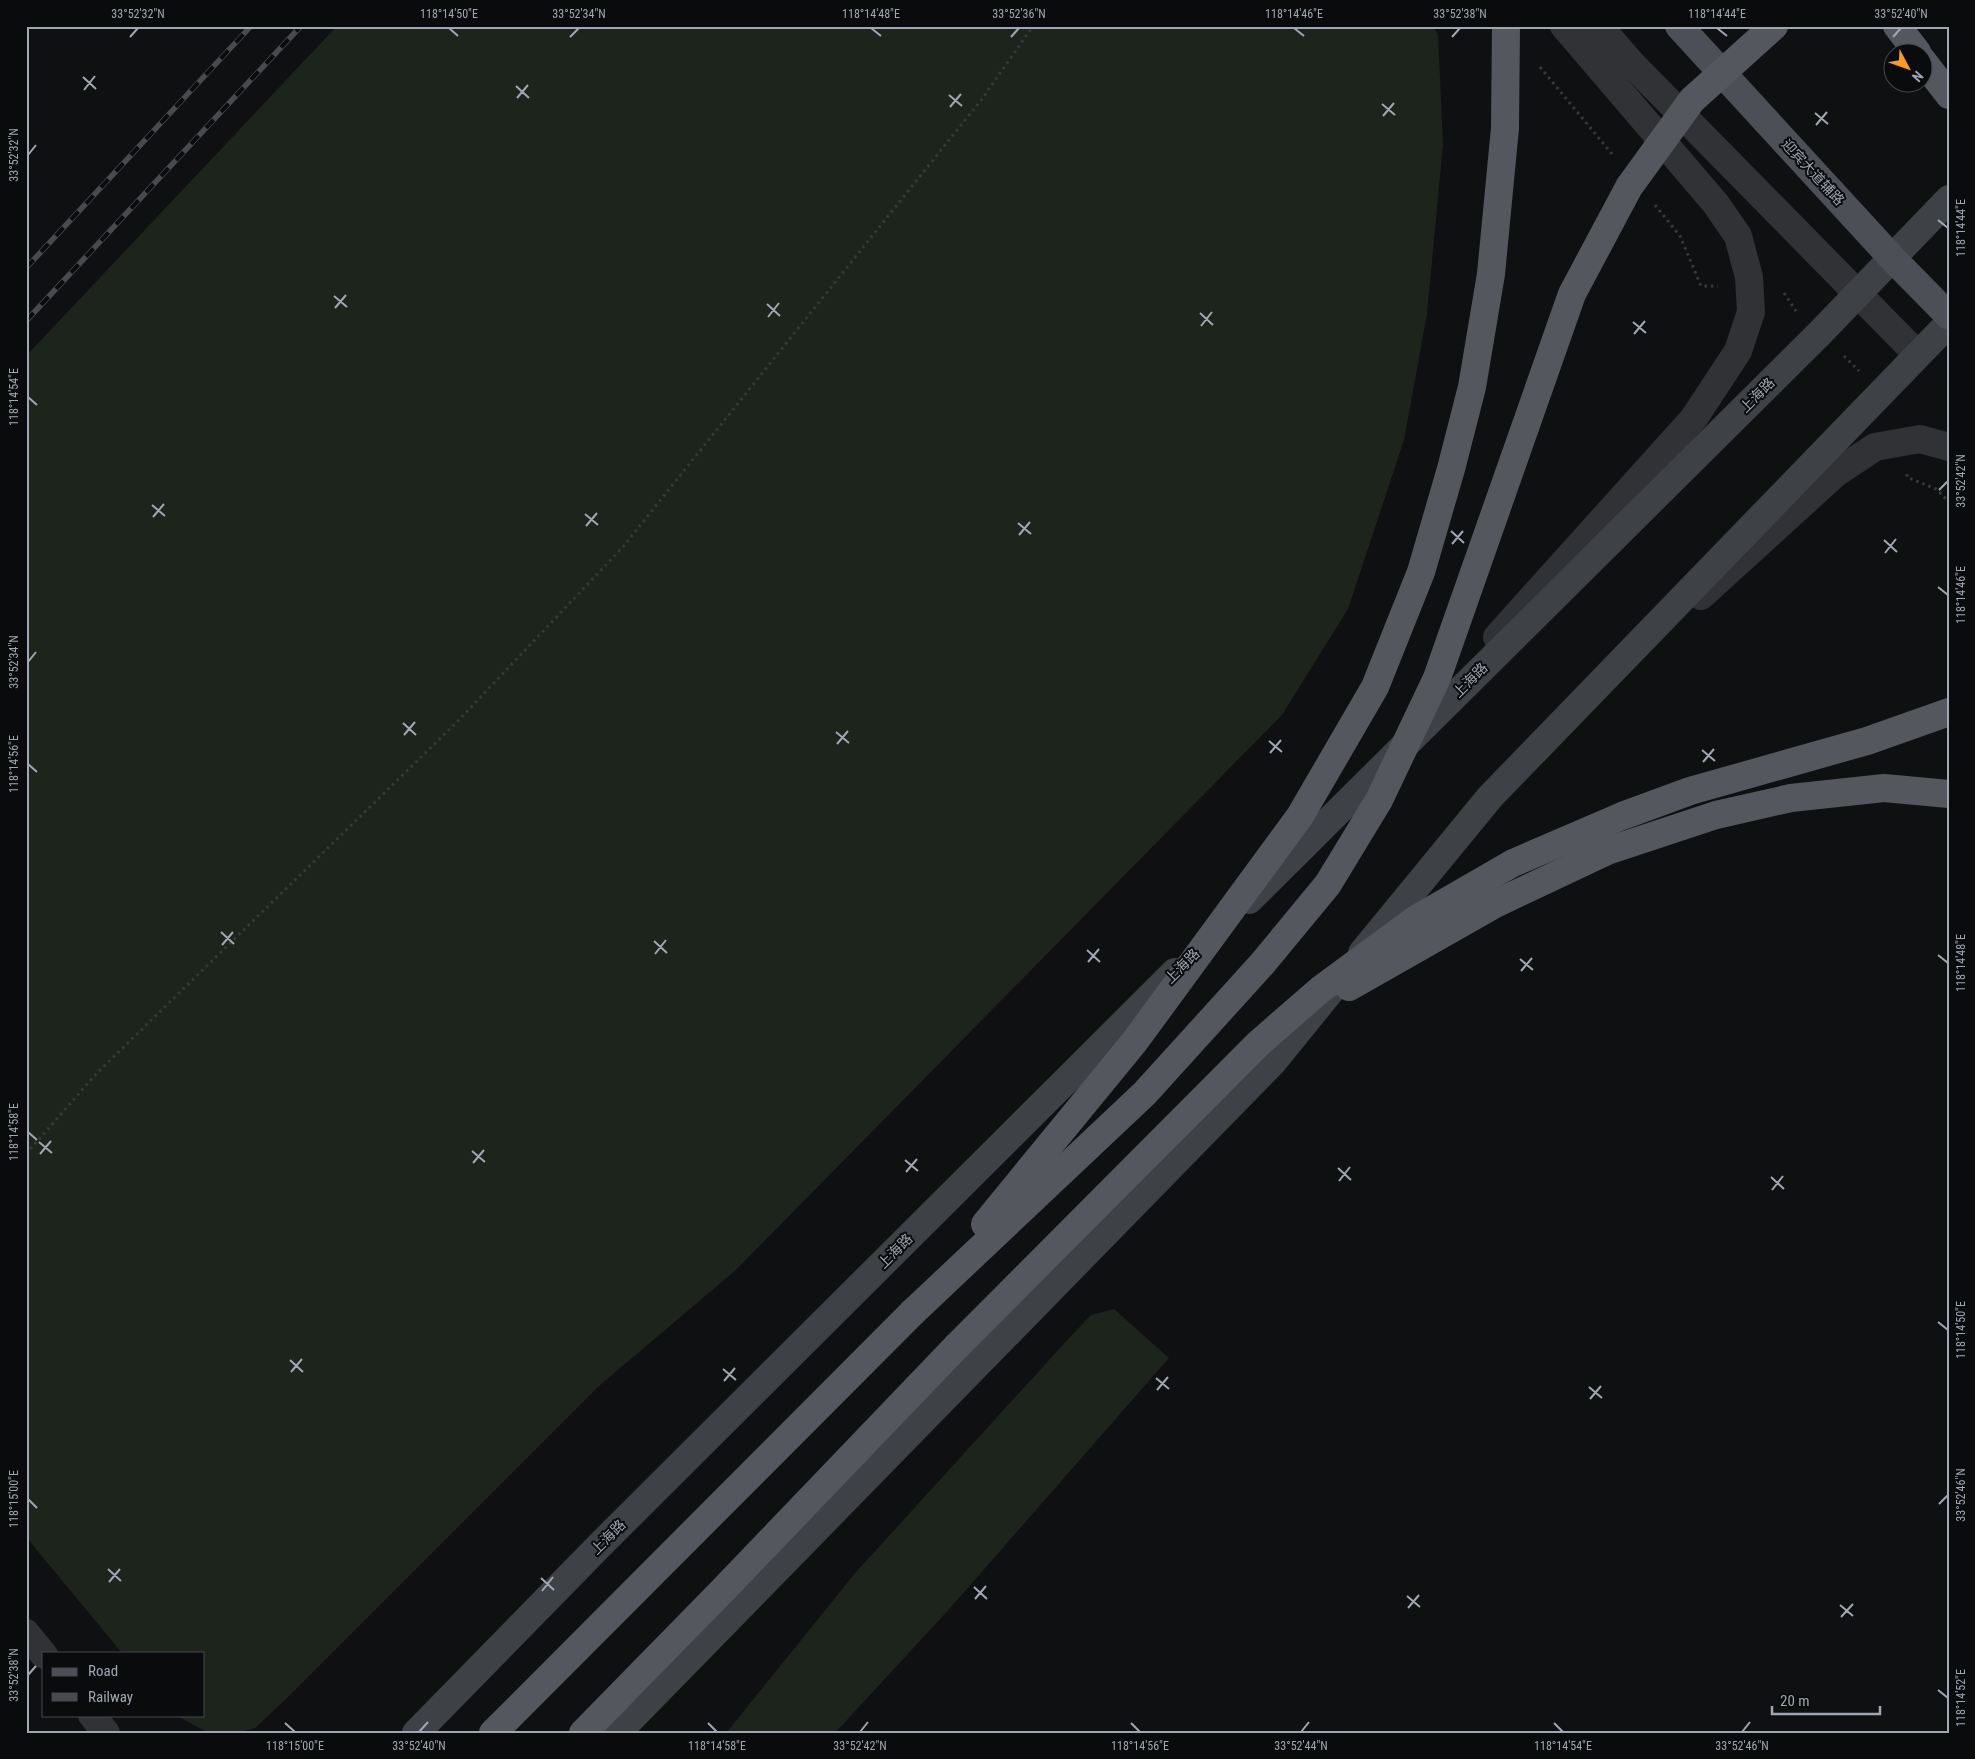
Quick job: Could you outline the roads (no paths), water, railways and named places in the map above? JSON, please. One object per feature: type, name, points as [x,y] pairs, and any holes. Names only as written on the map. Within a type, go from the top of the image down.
[{"type":"highway","points":[[913,1312],[1135,1040],[1300,816],[1375,687],[1421,572],[1451,469],[1472,387],[1491,274],[1505,128],[1506,26]]},
{"type":"highway","points":[[493,1733],[913,1312],[1145,1093],[1262,964],[1328,884],[1378,800],[1437,678],[1572,294],[1629,187],[1692,100],[1774,26]]},
{"type":"highway","points":[[1897,26],[1909,42]]},
{"type":"highway","points":[[1932,73],[1949,95]]},
{"type":"highway","points":[[583,1733],[957,1346],[1259,1043],[1321,990],[1416,919],[1513,863],[1622,816],[1690,791],[1867,740],[1949,712]]},
{"type":"highway","points":[[957,1346],[1272,1046],[1342,991],[1495,904],[1607,852],[1716,815],[1791,798],[1884,788],[1949,794]]},
{"type":"main road","name":"迎宾大道辅路","points":[[1679,26],[1892,258],[1949,316]]},
{"type":"main road","name":"上海路","points":[[416,1733],[602,1543],[1858,295],[1949,199]]},
{"type":"main road","points":[[617,1733],[1273,1062],[1490,797],[1949,323]]},
{"type":"street","points":[[1369,780],[1694,418],[1738,351],[1751,312],[1748,277],[1738,236],[1716,204],[1564,26]]},
{"type":"street","points":[[1599,26],[1630,63],[1917,354]]},
{"type":"street","points":[[1490,797],[1744,556],[1836,473],[1875,446],[1920,439],[1949,447]]},
{"type":"street","points":[[26,1633],[42,1653]]},
{"type":"street","points":[[93,1716],[106,1733]]},
{"type":"railway","points":[[26,268],[251,26]]},
{"type":"railway","points":[[26,321],[301,26]]}]
